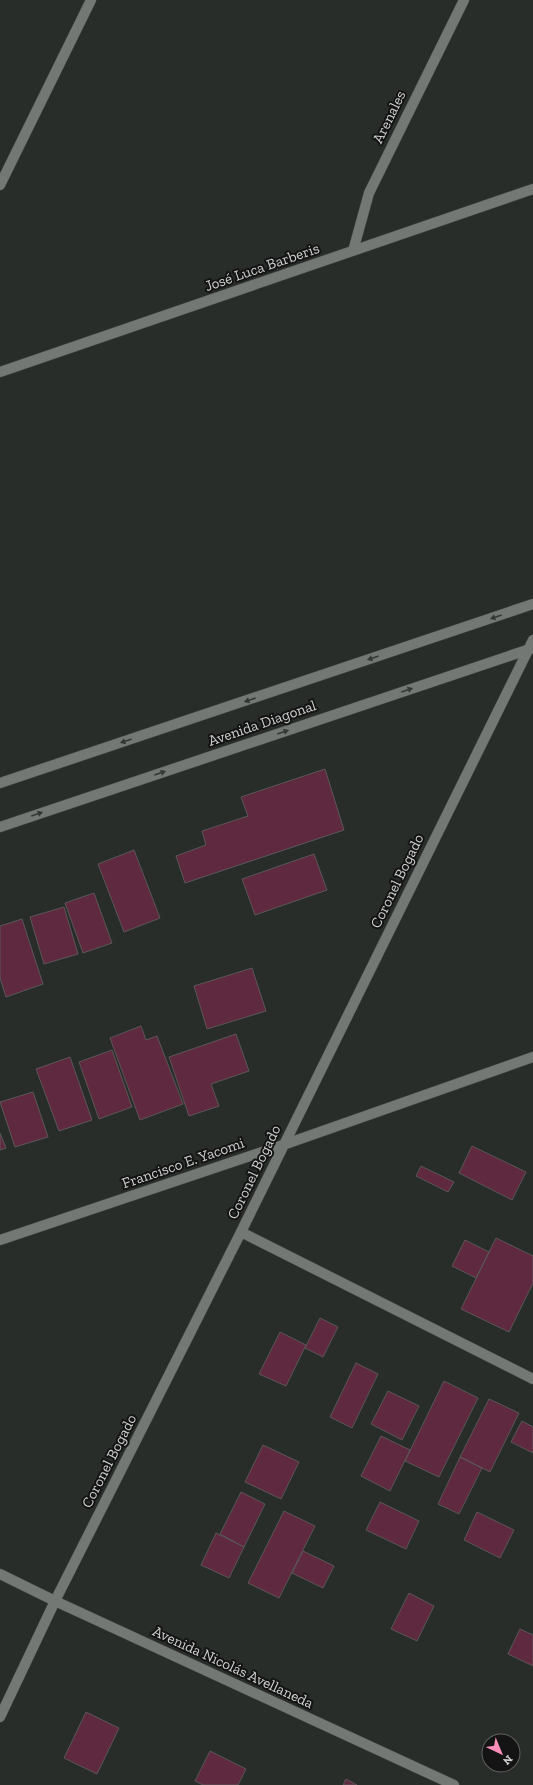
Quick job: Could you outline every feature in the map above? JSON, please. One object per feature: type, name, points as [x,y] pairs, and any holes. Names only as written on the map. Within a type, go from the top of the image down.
[{"type":"street","points":[[0,185],[91,0]]},
{"type":"street","name":"Arenales","points":[[353,251],[369,193],[464,0]]},
{"type":"street","name":"José Luca Barberis","points":[[0,372],[533,190]]},
{"type":"street","name":"Avenida Diagonal","points":[[0,783],[533,604]]},
{"type":"street","name":"Coronel Bogado","points":[[0,1717],[55,1601],[241,1232],[530,649],[533,640]]},
{"type":"street","name":"Avenida Diagonal","points":[[0,827],[530,649]]},
{"type":"street","name":"Francisco E. Yacomi","points":[[0,1240],[283,1145],[533,1057]]},
{"type":"street","points":[[241,1232],[533,1378]]},
{"type":"street","name":"Avenida Nicolás Avellaneda","points":[[0,1574],[55,1601],[454,1785]]},
{"type":"building","points":[[325,769],[344,830],[185,883],[176,856],[206,845],[202,831],[248,816],[241,797]]},
{"type":"building","points":[[134,850],[160,918],[124,932],[98,864]]},
{"type":"building","points":[[314,854],[327,890],[255,915],[242,879]]},
{"type":"building","points":[[94,893],[112,943],[83,953],[65,903]]},
{"type":"building","points":[[64,907],[78,954],[44,964],[30,917]]},
{"type":"building","points":[[22,919],[43,984],[6,997],[0,978],[0,926]]},
{"type":"building","points":[[252,968],[266,1011],[207,1029],[194,986]]},
{"type":"building","points":[[141,1026],[146,1040],[157,1036],[183,1104],[140,1120],[110,1038]]},
{"type":"building","points":[[236,1034],[249,1071],[211,1084],[219,1106],[189,1116],[169,1057]]},
{"type":"building","points":[[112,1050],[132,1107],[99,1119],[79,1062]]},
{"type":"building","points":[[70,1057],[92,1120],[59,1131],[36,1069]]},
{"type":"building","points":[[33,1092],[48,1137],[15,1147],[0,1102]]},
{"type":"building","points":[[0,1133],[6,1148],[0,1150]]},
{"type":"building","points":[[472,1146],[526,1172],[512,1200],[459,1173]]},
{"type":"building","points":[[421,1166],[454,1182],[448,1192],[416,1176]]},
{"type":"building","points":[[496,1238],[533,1256],[533,1283],[509,1332],[461,1309]]},
{"type":"building","points":[[465,1240],[489,1252],[476,1278],[452,1266]]},
{"type":"building","points":[[320,1318],[338,1327],[323,1357],[305,1348]]},
{"type":"building","points":[[280,1332],[306,1345],[286,1386],[259,1374]]},
{"type":"building","points":[[356,1363],[378,1374],[352,1428],[330,1417]]},
{"type":"building","points":[[444,1381],[478,1398],[439,1477],[405,1461]]},
{"type":"building","points":[[388,1391],[419,1406],[402,1440],[371,1424]]},
{"type":"building","points":[[489,1399],[519,1413],[490,1472],[460,1457]]},
{"type":"building","points":[[522,1421],[533,1427],[533,1453],[511,1442]]},
{"type":"building","points":[[381,1436],[410,1450],[390,1491],[361,1476]]},
{"type":"building","points":[[263,1445],[299,1462],[281,1499],[245,1482]]},
{"type":"building","points":[[460,1457],[482,1468],[459,1514],[438,1504]]},
{"type":"building","points":[[241,1492],[265,1504],[244,1547],[220,1534]]},
{"type":"building","points":[[380,1502],[419,1521],[406,1549],[366,1530]]},
{"type":"building","points":[[284,1511],[315,1526],[279,1598],[248,1583]]},
{"type":"building","points":[[477,1512],[514,1530],[500,1558],[464,1540]]},
{"type":"building","points":[[216,1533],[244,1547],[229,1578],[201,1565]]},
{"type":"building","points":[[303,1551],[334,1566],[323,1588],[292,1573]]},
{"type":"building","points":[[409,1593],[434,1606],[417,1641],[391,1629]]},
{"type":"building","points":[[520,1629],[533,1635],[533,1666],[508,1654]]},
{"type":"building","points":[[86,1712],[119,1728],[97,1774],[64,1758]]},
{"type":"building","points":[[210,1751],[246,1769],[238,1785],[203,1785],[195,1781]]},
{"type":"building","points":[[346,1779],[357,1785],[343,1785]]}]
